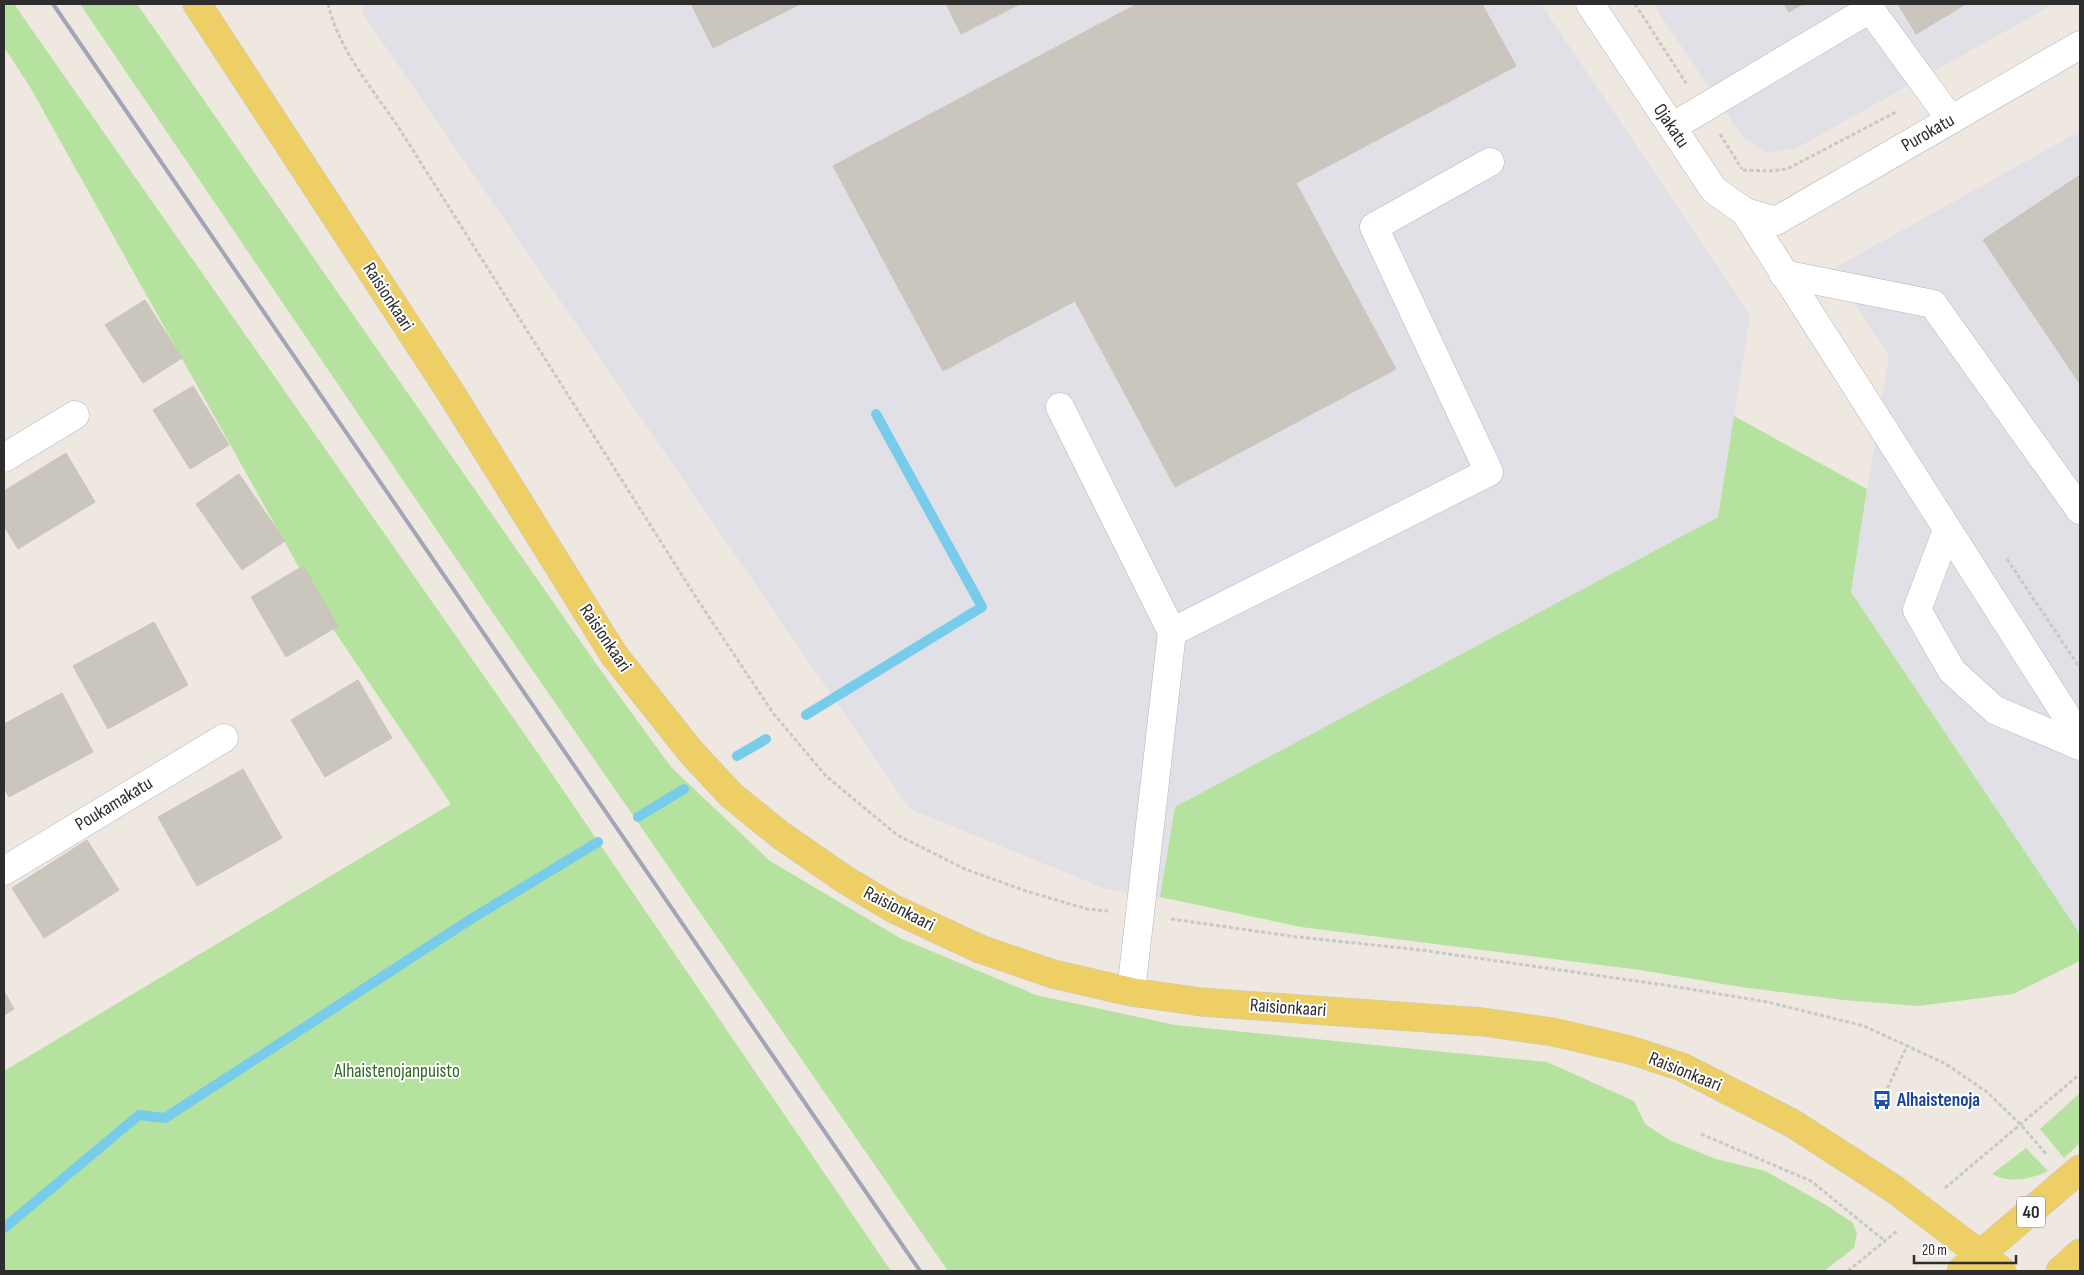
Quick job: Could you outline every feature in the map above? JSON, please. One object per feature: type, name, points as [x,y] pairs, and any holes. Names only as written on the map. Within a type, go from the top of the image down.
[{"type":"main road","name":"Raisionkaari","points":[[197,4],[449,390],[614,655],[691,752],[732,795],[779,834],[844,879],[894,909],[980,949],[1053,974],[1131,992],[1201,1002],[1483,1022],[1553,1032],[1630,1050],[1682,1067],[1792,1123],[1894,1189],[1981,1266]]},
{"type":"main road","name":"40","points":[[1981,1266],[2080,1168]]},
{"type":"main road","points":[[2060,1271],[2080,1253]]},
{"type":"street","name":"Ojakatu","points":[[1590,4],[1714,190],[1745,212],[1776,221]]},
{"type":"street","points":[[1672,127],[1870,9],[1951,120]]},
{"type":"street","name":"Purokatu","points":[[1776,221],[2080,45]]},
{"type":"street","points":[[1172,632],[1489,472],[1374,227],[1490,162]]},
{"type":"street","points":[[1745,212],[2080,737]]},
{"type":"street","points":[[1783,274],[1933,304],[2080,510]]},
{"type":"street","points":[[1060,407],[1172,632],[1131,992]]},
{"type":"street","points":[[4,458],[75,414]]},
{"type":"street","points":[[1947,530],[1917,610],[1952,671],[1995,710],[2080,746]]},
{"type":"street","name":"Poukamakatu","points":[[4,871],[224,738]]},
{"type":"path","points":[[328,4],[336,30],[349,55],[402,134],[699,602],[773,713],[826,776],[897,835],[965,869],[1026,891],[1086,909],[1140,914],[1288,935],[1421,950],[1672,986],[1768,1002],[1864,1026],[1946,1064],[1980,1088],[2022,1124]]},
{"type":"path","points":[[1882,1100],[1907,1046]]},
{"type":"path","points":[[1967,1169],[2080,1074]]},
{"type":"path","points":[[1701,1134],[1811,1181],[1885,1241],[1848,1271]]},
{"type":"shaded area","points":[[362,4],[1541,4],[1750,315],[1718,517],[1175,807],[1160,897],[1106,889],[910,809],[363,14]]},
{"type":"shaded area","points":[[1653,4],[2054,4],[1795,149],[1767,153],[1743,138]]},
{"type":"shaded area","points":[[2080,131],[2080,934],[1851,592],[1889,355],[1831,270]]},
{"type":"green space","name":"Alhaistenojanpuisto","points":[[4,4],[14,4],[535,749],[891,1271],[4,1271],[4,1071],[451,804],[335,632],[30,87],[4,47]]},
{"type":"green space","points":[[80,4],[137,4],[599,668],[671,767],[770,861],[900,938],[1036,995],[1175,1025],[1547,1062],[1634,1101],[1645,1124],[1669,1140],[1716,1159],[1765,1171],[1826,1205],[1853,1223],[1857,1234],[1854,1248],[1824,1271],[948,1271],[493,613]]},
{"type":"green space","points":[[1734,416],[1867,489],[1851,592],[2080,934],[2080,961],[2013,994],[1918,1006],[1844,1000],[1741,987],[1640,970],[1301,927],[1160,897],[1175,807],[1718,517]]},
{"type":"green space","points":[[2080,1093],[2080,1143],[2064,1158],[2040,1129]]},
{"type":"green space","points":[[2026,1148],[2048,1171],[2013,1180],[1992,1174]]},
{"type":"building","points":[[691,4],[800,4],[713,48]]},
{"type":"building","points":[[946,4],[1020,4],[961,34]]},
{"type":"building","points":[[1137,4],[1482,4],[1516,66],[1296,183],[1396,369],[1175,487],[1075,301],[943,371],[833,166]]},
{"type":"building","points":[[1784,4],[1803,4],[1789,12]]},
{"type":"building","points":[[1898,4],[1966,4],[1916,34]]},
{"type":"building","points":[[2080,175],[2080,384],[1983,240]]},
{"type":"building","points":[[145,300],[182,358],[143,383],[105,325]]},
{"type":"building","points":[[193,386],[229,445],[190,469],[153,410]]},
{"type":"building","points":[[66,453],[95,502],[18,549],[4,526],[4,491]]},
{"type":"building","points":[[239,474],[285,541],[242,570],[196,504]]},
{"type":"building","points":[[303,566],[338,626],[286,657],[251,597]]},
{"type":"building","points":[[154,622],[188,685],[108,729],[73,666]]},
{"type":"building","points":[[358,680],[392,738],[325,777],[291,720]]},
{"type":"building","points":[[62,693],[93,752],[9,797],[4,787],[4,724]]},
{"type":"building","points":[[243,769],[282,838],[197,886],[158,817]]},
{"type":"building","points":[[87,840],[119,890],[44,938],[12,888]]},
{"type":"building","points":[[4,991],[14,1009],[4,1015]]},
{"type":"waterway","points":[[806,715],[982,607],[876,414]]},
{"type":"waterway","points":[[737,756],[766,739]]},
{"type":"waterway","points":[[638,817],[684,789]]},
{"type":"waterway","points":[[4,1228],[139,1115],[165,1118],[471,919],[598,842]]},
{"type":"railway","points":[[53,4],[920,1271]]},
{"type":"place","name":"Alhaistenoja","points":[[1882,1100]]}]
